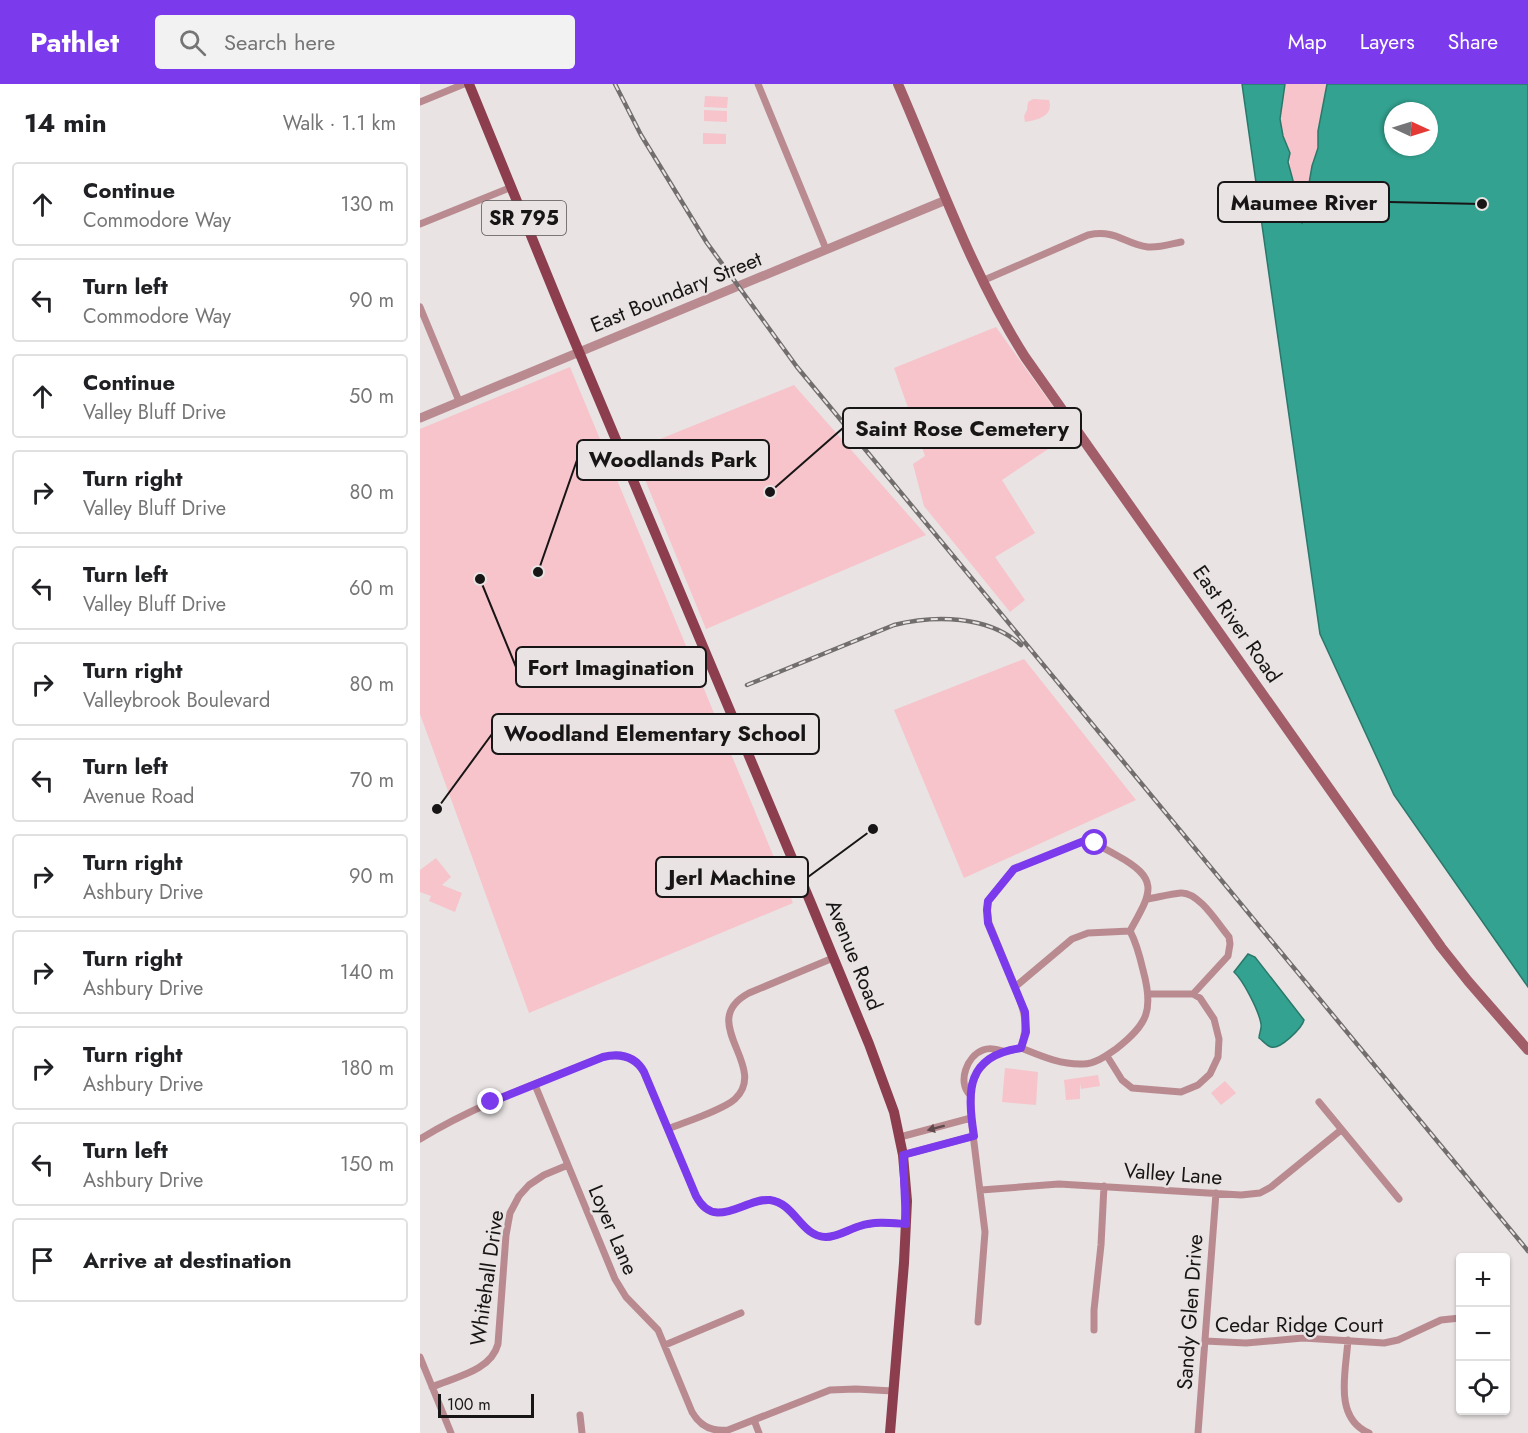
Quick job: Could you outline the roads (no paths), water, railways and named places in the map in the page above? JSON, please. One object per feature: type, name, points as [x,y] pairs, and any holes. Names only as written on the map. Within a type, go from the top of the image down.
[{"type":"main road","name":"SR 795","points":[[469,84],[579,352]]},
{"type":"main road","name":"East River Road","points":[[898,84],[981,281],[1024,357],[1377,856],[1468,981],[1528,1050]]},
{"type":"main road","name":"Avenue Road","points":[[579,352],[883,1080],[900,1137],[906,1224],[890,1433]]},
{"type":"street","points":[[420,102],[464,84]]},
{"type":"street","points":[[758,84],[826,249]]},
{"type":"street","points":[[420,224],[512,187]]},
{"type":"street","name":"East Boundary Street","points":[[420,418],[946,200]]},
{"type":"street","points":[[981,281],[1098,233],[1114,235],[1148,247],[1181,242]]},
{"type":"street","points":[[420,307],[459,401]]},
{"type":"street","points":[[1021,1048],[1026,1032],[1025,1012],[988,923],[987,910],[988,901],[1014,869],[1084,841],[1090,842],[1140,870],[1148,884],[1148,899],[1130,932]]},
{"type":"street","points":[[1148,899],[1182,893],[1190,894],[1201,902],[1228,937],[1230,944],[1228,956],[1193,994]]},
{"type":"street","points":[[1016,987],[1072,939],[1088,933],[1130,932]]},
{"type":"street","points":[[978,1322],[985,1232],[971,1118],[970,1095],[973,1080],[983,1064],[1003,1051],[1021,1048],[1057,1061],[1085,1065],[1107,1056],[1130,1038],[1139,1028],[1147,1013],[1149,994],[1136,942],[1130,932]]},
{"type":"street","points":[[668,1129],[730,1103],[743,1089],[745,1070],[728,1023],[730,1011],[737,1002],[749,993],[833,958]]},
{"type":"street","points":[[1107,1056],[1122,1080],[1132,1088],[1181,1092],[1198,1086],[1215,1065],[1220,1050],[1217,1029],[1214,1019],[1200,998],[1193,994],[1149,994]]},
{"type":"street","points":[[970,1095],[965,1089],[963,1078],[972,1060],[981,1050],[1003,1051]]},
{"type":"street","points":[[420,1139],[464,1114],[603,1057],[616,1054],[635,1060],[642,1068],[696,1196],[709,1210],[723,1213],[760,1201],[776,1202],[785,1206],[812,1233],[822,1236],[838,1235],[871,1223],[906,1224]]},
{"type":"street","name":"Loyer Lane","points":[[535,1085],[615,1280],[626,1297],[658,1330],[692,1412],[701,1423],[709,1428],[723,1431],[830,1390],[893,1391]]},
{"type":"street","points":[[1318,1102],[1400,1199]]},
{"type":"street","points":[[900,1137],[971,1118]]},
{"type":"street","name":"Valley Lane","points":[[981,1190],[1040,1184],[1250,1195],[1263,1192],[1341,1130]]},
{"type":"street","points":[[903,1155],[974,1136]]},
{"type":"street","name":"Whitehall Drive","points":[[432,1387],[483,1366],[494,1354],[498,1344],[506,1235],[510,1213],[519,1196],[529,1185],[544,1175],[568,1165]]},
{"type":"street","points":[[1094,1330],[1104,1186]]},
{"type":"street","name":"Sandy Glen Drive","points":[[1198,1433],[1216,1193]]},
{"type":"street","points":[[665,1346],[741,1313]]},
{"type":"street","name":"Cedar Ridge Court","points":[[1205,1341],[1246,1343],[1303,1338],[1392,1342],[1441,1320],[1456,1318]]},
{"type":"street","points":[[1348,1340],[1344,1388],[1346,1407],[1357,1427],[1369,1433]]},
{"type":"street","points":[[420,1357],[451,1433]]},
{"type":"street","points":[[580,1415],[582,1433]]},
{"type":"street","points":[[754,1420],[759,1433]]},
{"type":"railway","points":[[615,84],[641,135],[707,243],[797,367],[1528,1251]]},
{"type":"railway","points":[[747,685],[894,625],[910,622],[943,619],[977,623],[1008,635],[1021,645]]},
{"type":"place","name":"Maumee River","points":[[1482,204]]},
{"type":"place","name":"Saint Rose Cemetery","points":[[770,492]]},
{"type":"place","name":"Woodlands Park","points":[[538,572]]},
{"type":"place","name":"Fort Imagination","points":[[480,579]]},
{"type":"place","name":"Woodland Elementary School","points":[[437,809]]},
{"type":"place","name":"Jerl Machine","points":[[873,829]]}]
